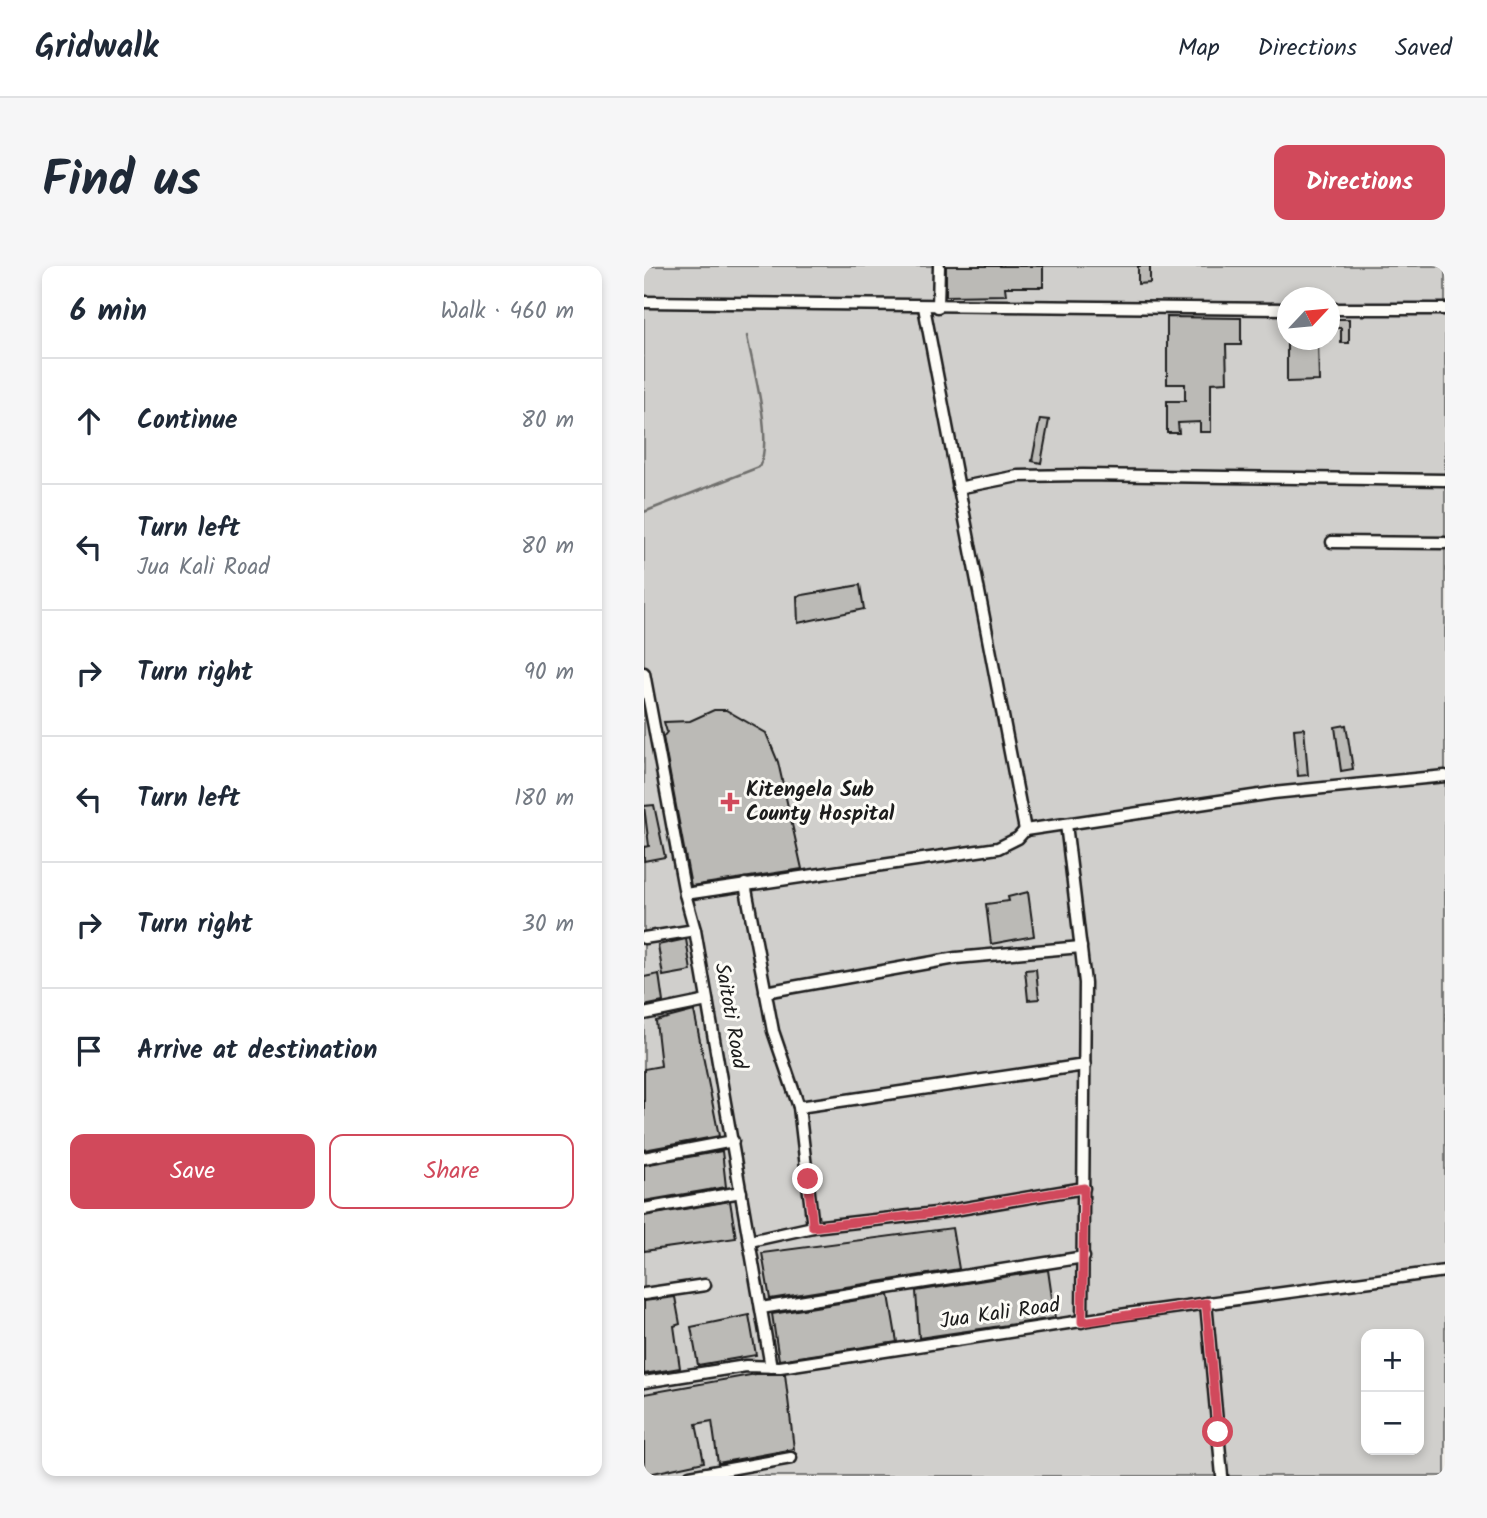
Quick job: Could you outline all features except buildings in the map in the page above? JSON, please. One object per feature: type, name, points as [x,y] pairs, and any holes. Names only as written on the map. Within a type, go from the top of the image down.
[{"type":"street","points":[[938,307],[939,266]]},
{"type":"street","points":[[644,302],[1277,309]]},
{"type":"street","points":[[923,307],[1025,830]]},
{"type":"street","points":[[1340,309],[1445,309]]},
{"type":"street","points":[[958,488],[1018,476],[1057,475],[1445,480]]},
{"type":"street","points":[[1332,542],[1445,542]]},
{"type":"street","name":"Saitoti Road","points":[[644,673],[708,1001],[771,1367]]},
{"type":"street","points":[[685,894],[998,848],[1018,838],[1025,830],[1273,793],[1445,776]]},
{"type":"street","points":[[1066,824],[1082,947],[1085,1065],[1082,1322]]},
{"type":"street","points":[[745,884],[772,1031],[799,1107],[813,1227]]},
{"type":"street","points":[[644,938],[695,930]]},
{"type":"street","points":[[765,992],[956,958],[1082,947]]},
{"type":"street","points":[[644,1014],[708,1001]]},
{"type":"street","points":[[799,1107],[1085,1065]]},
{"type":"street","points":[[644,1158],[733,1141]]},
{"type":"street","points":[[750,1241],[813,1227],[936,1213],[1084,1188]]},
{"type":"street","points":[[644,1209],[741,1192]]},
{"type":"street","points":[[761,1308],[1084,1256]]},
{"type":"street","name":"Jua Kali Road","points":[[644,1382],[746,1366],[771,1367],[1445,1271]]},
{"type":"street","points":[[644,1294],[705,1285]]},
{"type":"street","points":[[1206,1303],[1222,1476]]},
{"type":"street","points":[[690,1476],[790,1458]]},
{"type":"shaded area","points":[[644,266],[1445,266],[1445,1476],[644,1476]]},
{"type":"waterway","points":[[644,512],[759,467],[763,455],[763,423],[747,336]]},
{"type":"place","name":"Kitengela Sub County Hospital","points":[[730,802]]},
{"type":"route","points":[[808,1179],[813,1227],[936,1213],[1084,1188],[1082,1322],[1206,1303],[1218,1432]]}]
